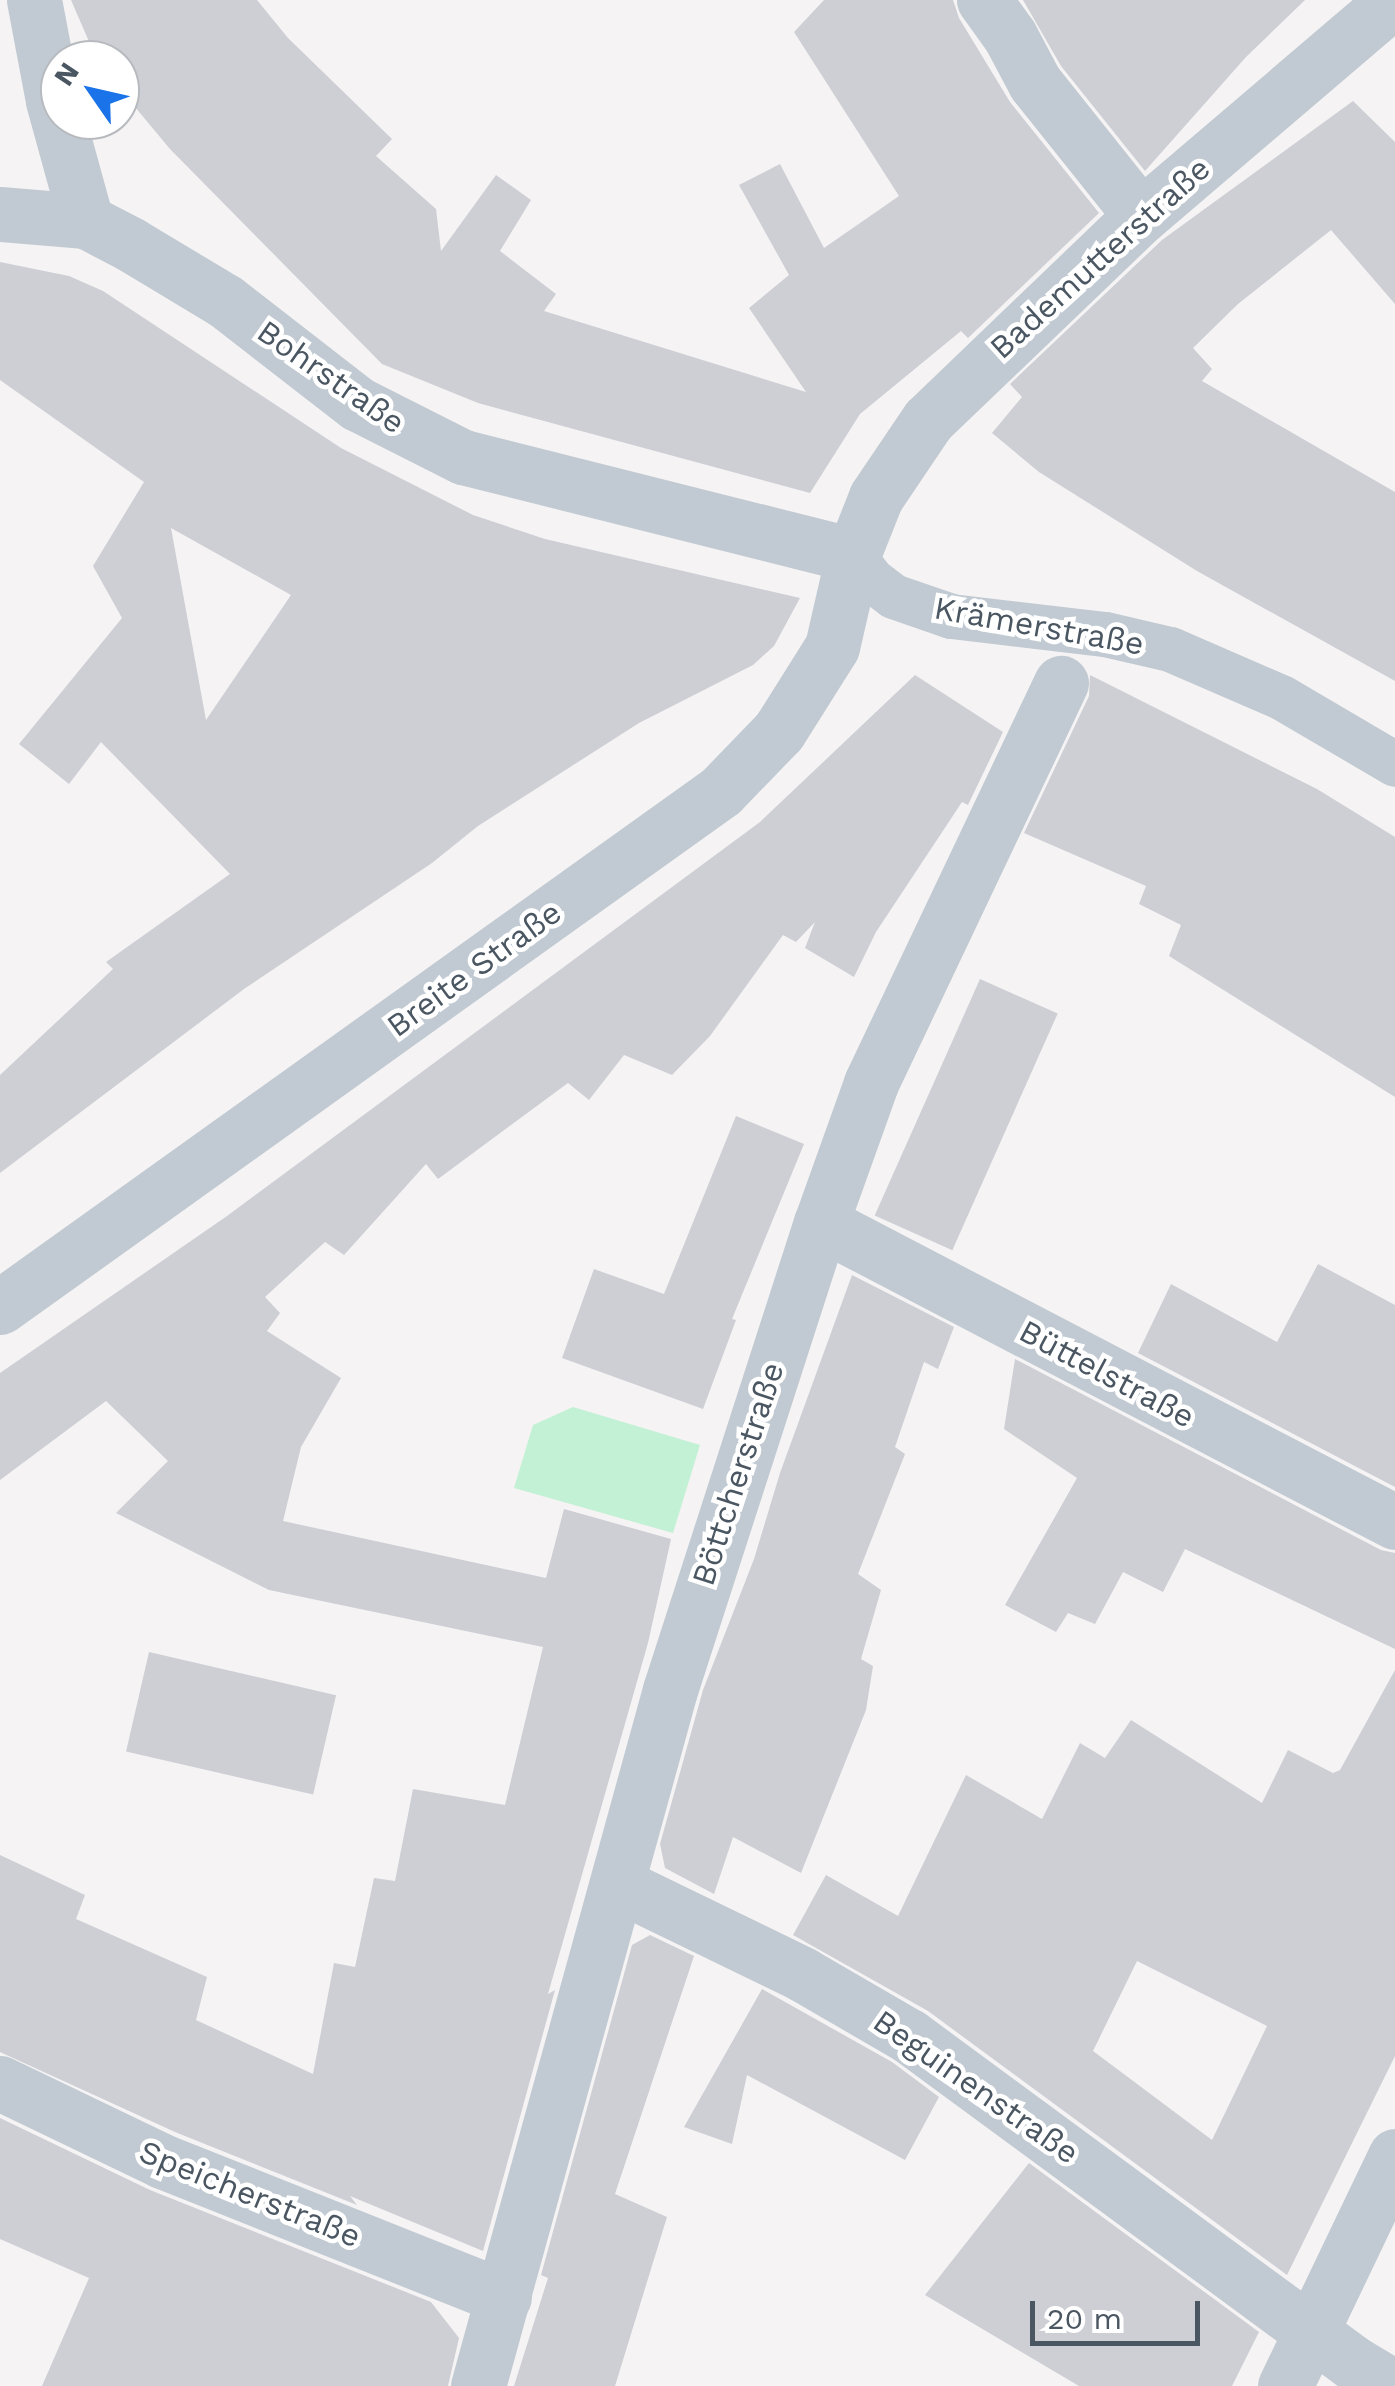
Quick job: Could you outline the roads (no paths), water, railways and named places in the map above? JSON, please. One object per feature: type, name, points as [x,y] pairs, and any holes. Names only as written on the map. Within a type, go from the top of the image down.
[{"type":"street","points":[[34,0],[53,101],[86,221]]},
{"type":"street","points":[[984,0],[1010,36],[1034,83],[1141,216]]},
{"type":"street","name":"Bademutterstraße","points":[[853,555],[876,497],[939,407],[1141,216],[1394,0]]},
{"type":"street","name":"Bohrstraße","points":[[0,214],[86,221],[225,301],[358,404],[422,440],[464,458],[853,555]]},
{"type":"street","name":"Krämerstraße","points":[[853,555],[872,580],[893,596],[951,616],[1105,634],[1170,649],[1210,664],[1280,697],[1395,764]]},
{"type":"street","name":"Breite Straße","points":[[0,1307],[721,791],[779,731],[832,648],[853,555]]},
{"type":"street","name":"Böttcherstraße","points":[[478,2386],[617,1884],[732,1489],[821,1223],[872,1084],[1060,683]]},
{"type":"street","name":"Büttelstraße","points":[[821,1223],[1395,1522]]},
{"type":"street","name":"Beguinenstraße","points":[[617,1884],[802,1974],[909,2036],[1310,2331],[1392,2386]]},
{"type":"street","name":"Speicherstraße","points":[[0,2083],[162,2160],[504,2297]]},
{"type":"street","points":[[1285,2386],[1395,2156]]}]
